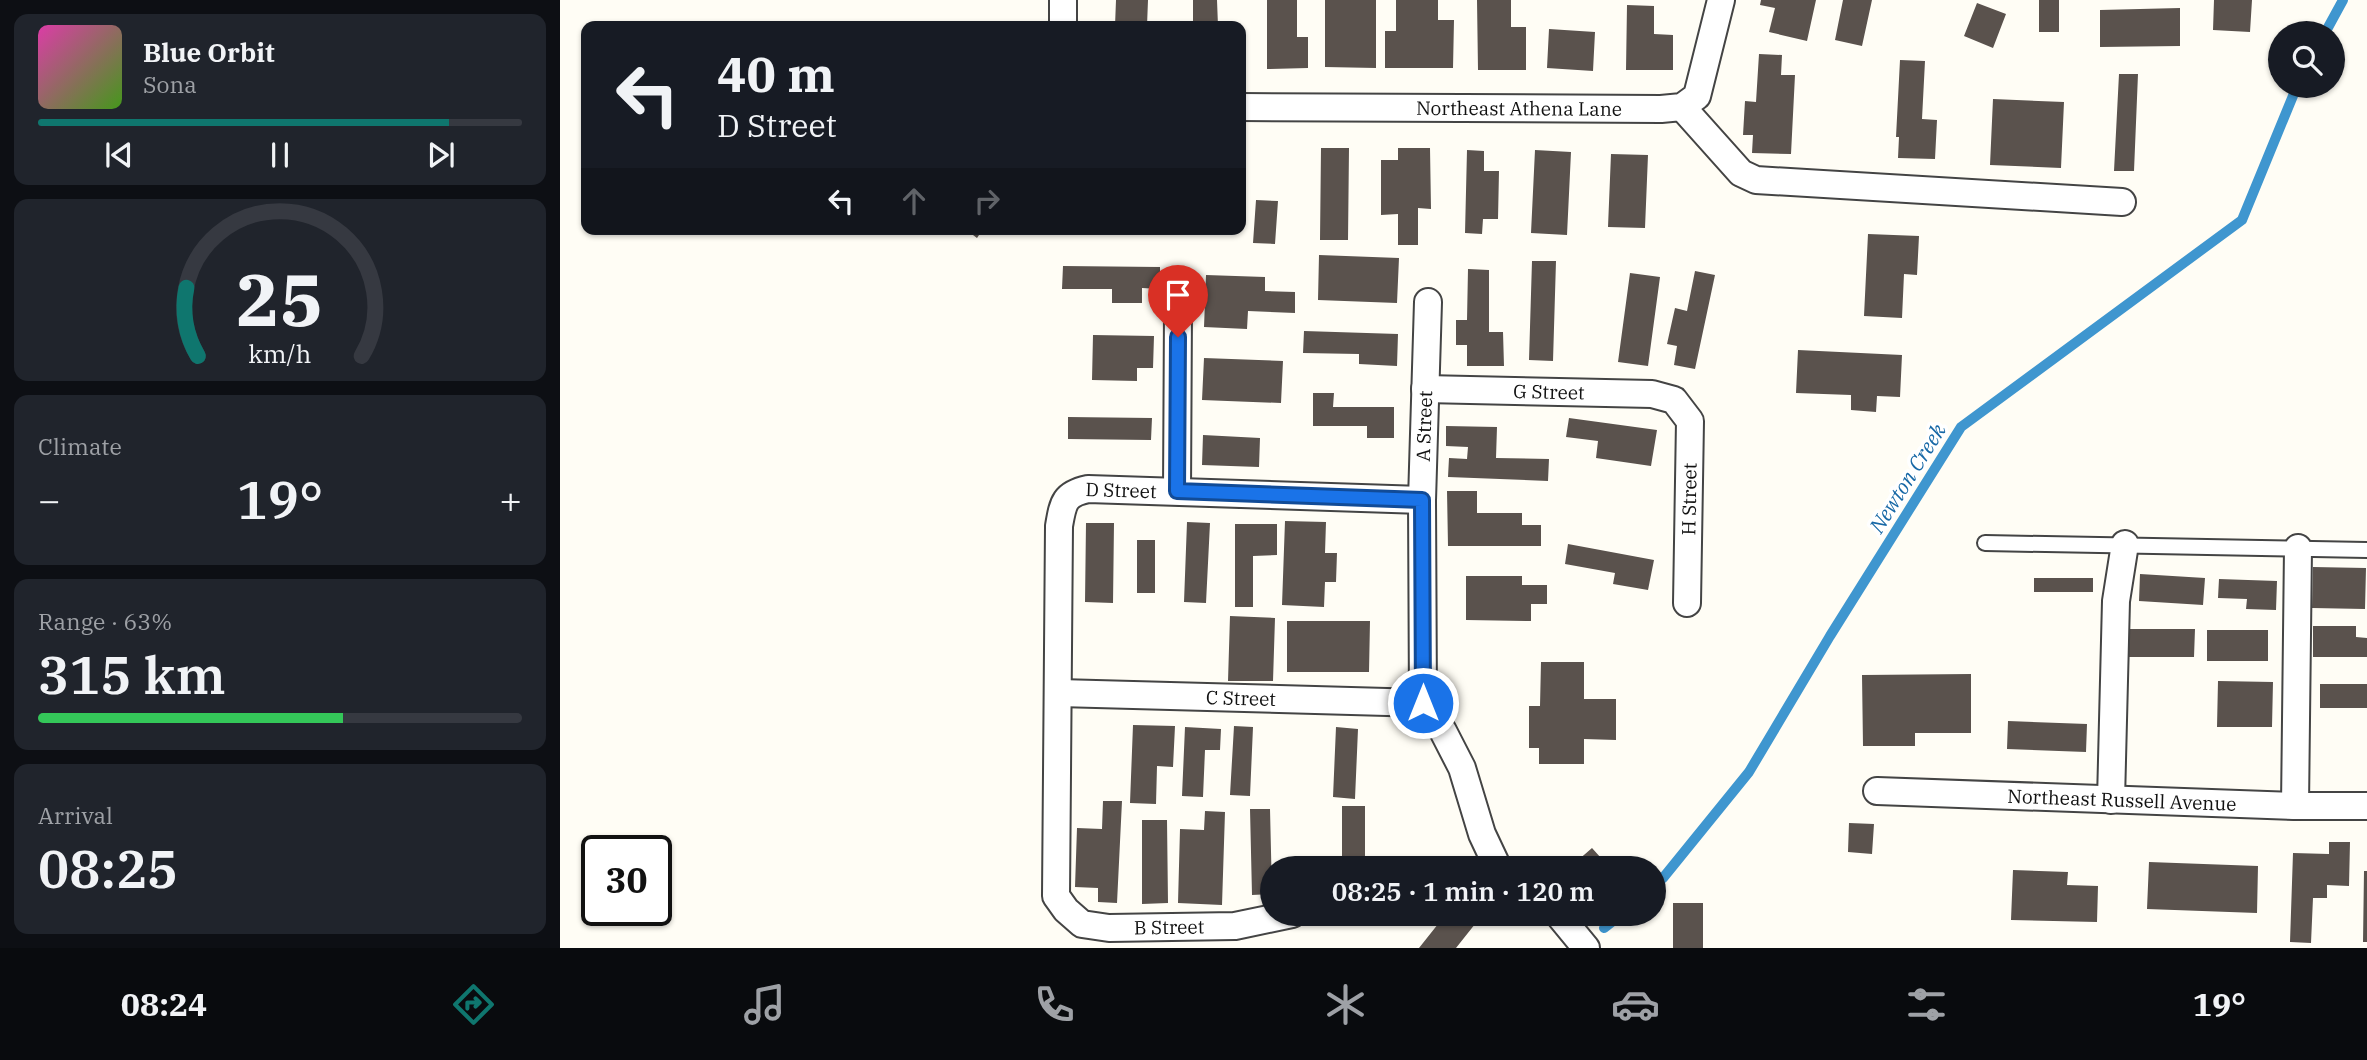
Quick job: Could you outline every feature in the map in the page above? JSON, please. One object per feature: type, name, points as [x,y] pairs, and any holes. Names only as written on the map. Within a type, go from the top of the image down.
[{"type":"street","points":[[1063,0],[1063,21]]},
{"type":"street","points":[[1721,0],[1697,96],[1682,107],[1741,173],[1756,180],[2122,202]]},
{"type":"street","name":"Northeast Athena Lane","points":[[1246,107],[1682,107]]},
{"type":"street","name":"A Street","points":[[1423,703],[1422,500],[1429,302]]},
{"type":"street","points":[[1177,491],[1178,311]]},
{"type":"street","name":"G Street","points":[[1425,389],[1652,394],[1674,400]]},
{"type":"street","name":"H Street","points":[[1674,400],[1690,421],[1687,603]]},
{"type":"street","name":"D Street","points":[[1059,693],[1059,526],[1062,504],[1074,492],[1088,489],[1177,491],[1422,500]]},
{"type":"street","points":[[2111,800],[2116,601],[2126,544]]},
{"type":"street","points":[[2295,806],[2298,548]]},
{"type":"street","name":"C Street","points":[[1059,693],[1423,703]]},
{"type":"street","name":"B Street","points":[[1059,693],[1056,896],[1066,910],[1082,923],[1109,928],[1235,926],[1260,921]]},
{"type":"street","points":[[1423,703],[1443,731],[1462,768],[1482,834],[1492,856]]},
{"type":"street","name":"Northeast Russell Avenue","points":[[1877,791],[2295,806],[2367,806]]},
{"type":"street","points":[[1568,926],[1586,948]]},
{"type":"lane","points":[[1985,543],[2367,550]]},
{"type":"building","points":[[1116,0],[1148,0],[1147,21],[1115,21]]},
{"type":"building","points":[[1193,0],[1217,0],[1218,21],[1193,21]]},
{"type":"building","points":[[1267,0],[1297,0],[1297,37],[1308,37],[1308,68],[1267,69]]},
{"type":"building","points":[[1325,0],[1376,0],[1376,68],[1325,67]]},
{"type":"building","points":[[1396,0],[1438,0],[1438,20],[1454,20],[1453,68],[1385,68],[1385,31],[1396,31]]},
{"type":"building","points":[[1477,0],[1511,0],[1511,27],[1526,27],[1526,70],[1478,70]]},
{"type":"building","points":[[1761,0],[1816,0],[1807,41],[1769,32],[1775,8],[1760,5]]},
{"type":"building","points":[[1843,0],[1872,0],[1862,46],[1835,40]]},
{"type":"building","points":[[2039,0],[2059,0],[2059,32],[2039,32]]},
{"type":"building","points":[[2214,0],[2252,0],[2250,32],[2213,30]]},
{"type":"building","points":[[1977,3],[2006,14],[1993,48],[1964,36]]},
{"type":"building","points":[[1627,5],[1654,6],[1654,34],[1673,35],[1673,70],[1626,70]]},
{"type":"building","points":[[2180,8],[2180,46],[2100,47],[2100,10]]},
{"type":"building","points":[[1549,29],[1595,32],[1593,71],[1547,68]]},
{"type":"building","points":[[1759,54],[1782,55],[1781,75],[1795,75],[1791,154],[1752,153],[1753,135],[1743,135],[1745,101],[1756,102]]},
{"type":"building","points":[[1900,60],[1925,61],[1922,119],[1937,120],[1935,159],[1898,158],[1899,137],[1896,137]]},
{"type":"building","points":[[2119,74],[2138,74],[2134,171],[2114,171]]},
{"type":"building","points":[[1993,99],[2064,102],[2061,168],[1990,165]]},
{"type":"building","points":[[1321,148],[1349,148],[1348,240],[1320,240]]},
{"type":"building","points":[[1398,148],[1430,148],[1431,209],[1418,208],[1418,245],[1398,245],[1398,214],[1381,215],[1381,160],[1398,160]]},
{"type":"building","points":[[1467,150],[1484,151],[1484,171],[1499,171],[1498,219],[1483,219],[1482,234],[1465,233]]},
{"type":"building","points":[[1535,150],[1571,152],[1567,235],[1531,233]]},
{"type":"building","points":[[1611,154],[1648,155],[1645,228],[1608,227]]},
{"type":"building","points":[[1256,200],[1278,201],[1275,244],[1253,243]]},
{"type":"building","points":[[1868,234],[1919,236],[1917,275],[1904,274],[1902,318],[1864,316]]},
{"type":"building","points":[[1319,255],[1399,258],[1397,303],[1318,300]]},
{"type":"building","points":[[1532,261],[1556,261],[1553,361],[1529,360]]},
{"type":"building","points":[[1063,266],[1160,267],[1160,289],[1142,288],[1142,303],[1112,303],[1112,289],[1062,289]]},
{"type":"building","points":[[1468,269],[1489,270],[1489,332],[1503,332],[1504,366],[1467,366],[1467,345],[1456,345],[1456,320],[1467,320]]},
{"type":"building","points":[[1695,271],[1715,275],[1695,369],[1674,365],[1677,346],[1667,344],[1675,308],[1687,311]]},
{"type":"building","points":[[1630,273],[1660,277],[1648,366],[1618,362]]},
{"type":"building","points":[[1206,275],[1265,277],[1265,291],[1295,292],[1295,313],[1248,311],[1247,329],[1204,327]]},
{"type":"building","points":[[1304,331],[1398,334],[1397,366],[1359,364],[1359,354],[1303,353]]},
{"type":"building","points":[[1093,335],[1154,336],[1153,368],[1137,368],[1137,381],[1092,380]]},
{"type":"building","points":[[1798,350],[1902,355],[1900,397],[1877,396],[1876,412],[1851,410],[1851,395],[1796,393]]},
{"type":"building","points":[[1204,358],[1283,361],[1281,403],[1202,400]]},
{"type":"building","points":[[1313,393],[1334,393],[1333,407],[1394,407],[1394,438],[1367,438],[1367,426],[1313,426]]},
{"type":"building","points":[[1068,417],[1152,418],[1151,440],[1068,439]]},
{"type":"building","points":[[1569,418],[1657,430],[1651,466],[1596,458],[1598,441],[1566,437]]},
{"type":"building","points":[[1446,426],[1497,427],[1496,458],[1549,459],[1548,481],[1448,477],[1449,458],[1467,459],[1468,447],[1446,446]]},
{"type":"building","points":[[1203,435],[1260,438],[1259,467],[1202,465]]},
{"type":"building","points":[[1447,491],[1477,491],[1477,513],[1522,513],[1522,525],[1541,525],[1541,546],[1448,546]]},
{"type":"building","points":[[1285,521],[1326,522],[1325,553],[1337,553],[1336,582],[1325,582],[1324,607],[1282,605]]},
{"type":"building","points":[[1187,522],[1210,523],[1206,603],[1184,602]]},
{"type":"building","points":[[1086,523],[1114,523],[1113,603],[1085,602]]},
{"type":"building","points":[[1235,524],[1277,524],[1277,555],[1253,556],[1253,607],[1235,607]]},
{"type":"building","points":[[1137,540],[1155,540],[1155,593],[1137,593]]},
{"type":"building","points":[[1568,544],[1654,560],[1648,590],[1613,584],[1615,573],[1565,564]]},
{"type":"building","points":[[2313,567],[2366,568],[2365,609],[2312,608]]},
{"type":"building","points":[[2140,574],[2205,578],[2203,605],[2139,601]]},
{"type":"building","points":[[1466,576],[1522,576],[1522,585],[1547,585],[1547,604],[1531,604],[1531,621],[1466,620]]},
{"type":"building","points":[[2034,578],[2093,578],[2093,592],[2034,592]]},
{"type":"building","points":[[2219,579],[2277,581],[2276,610],[2246,609],[2247,599],[2218,598]]},
{"type":"building","points":[[1230,616],[1275,618],[1273,681],[1228,681]]},
{"type":"building","points":[[1287,621],[1370,621],[1369,672],[1287,672]]},
{"type":"building","points":[[2313,626],[2356,626],[2356,637],[2367,638],[2367,657],[2313,657]]},
{"type":"building","points":[[2129,629],[2195,629],[2194,657],[2129,657]]},
{"type":"building","points":[[2207,630],[2268,630],[2268,661],[2207,661]]},
{"type":"building","points":[[1541,662],[1584,662],[1584,699],[1616,699],[1616,740],[1584,739],[1584,764],[1539,764],[1539,748],[1529,748],[1529,706],[1540,706]]},
{"type":"building","points":[[1971,674],[1971,733],[1915,733],[1915,746],[1863,746],[1862,675]]},
{"type":"building","points":[[2218,681],[2273,682],[2272,727],[2217,727]]},
{"type":"building","points":[[2320,684],[2367,684],[2367,708],[2320,708]]},
{"type":"building","points":[[2008,721],[2087,724],[2086,752],[2007,749]]},
{"type":"building","points":[[1133,725],[1175,726],[1173,767],[1157,766],[1156,804],[1130,803]]},
{"type":"building","points":[[1234,726],[1253,727],[1250,796],[1230,795]]},
{"type":"building","points":[[1185,727],[1221,729],[1220,750],[1205,750],[1203,797],[1182,796]]},
{"type":"building","points":[[1336,727],[1358,729],[1355,799],[1333,797]]},
{"type":"building","points":[[1103,801],[1122,801],[1117,903],[1098,902],[1098,888],[1075,887],[1077,828],[1102,829]]},
{"type":"building","points":[[1342,806],[1365,806],[1365,856],[1342,856]]},
{"type":"building","points":[[1250,809],[1270,809],[1271,856],[1260,856],[1260,895],[1252,895]]},
{"type":"building","points":[[1205,811],[1225,812],[1222,905],[1178,903],[1180,829],[1204,830]]},
{"type":"building","points":[[1142,820],[1167,820],[1168,903],[1142,904]]},
{"type":"building","points":[[1849,823],[1874,824],[1872,854],[1848,852]]},
{"type":"building","points":[[2329,842],[2350,842],[2349,886],[2327,885],[2327,898],[2313,898],[2311,943],[2290,942],[2293,853],[2329,854]]},
{"type":"building","points":[[1592,848],[1599,856],[1583,856]]},
{"type":"building","points":[[2149,862],[2258,866],[2257,913],[2147,909]]},
{"type":"building","points":[[2013,870],[2068,872],[2067,885],[2098,886],[2097,922],[2011,920]]},
{"type":"building","points":[[2364,871],[2367,871],[2367,942],[2363,942]]},
{"type":"building","points":[[1673,903],[1703,903],[1703,948],[1673,948]]},
{"type":"building","points":[[1436,926],[1473,926],[1456,948],[1419,948]]},
{"type":"waterway","name":"Newton Creek","points":[[2332,21],[2343,0]]},
{"type":"waterway","name":"Newton Creek","points":[[1666,874],[1749,772],[1830,636],[1961,427],[2242,220],[2292,98]]},
{"type":"route","points":[[1178,337],[1177,491],[1422,500],[1423,703]]}]
